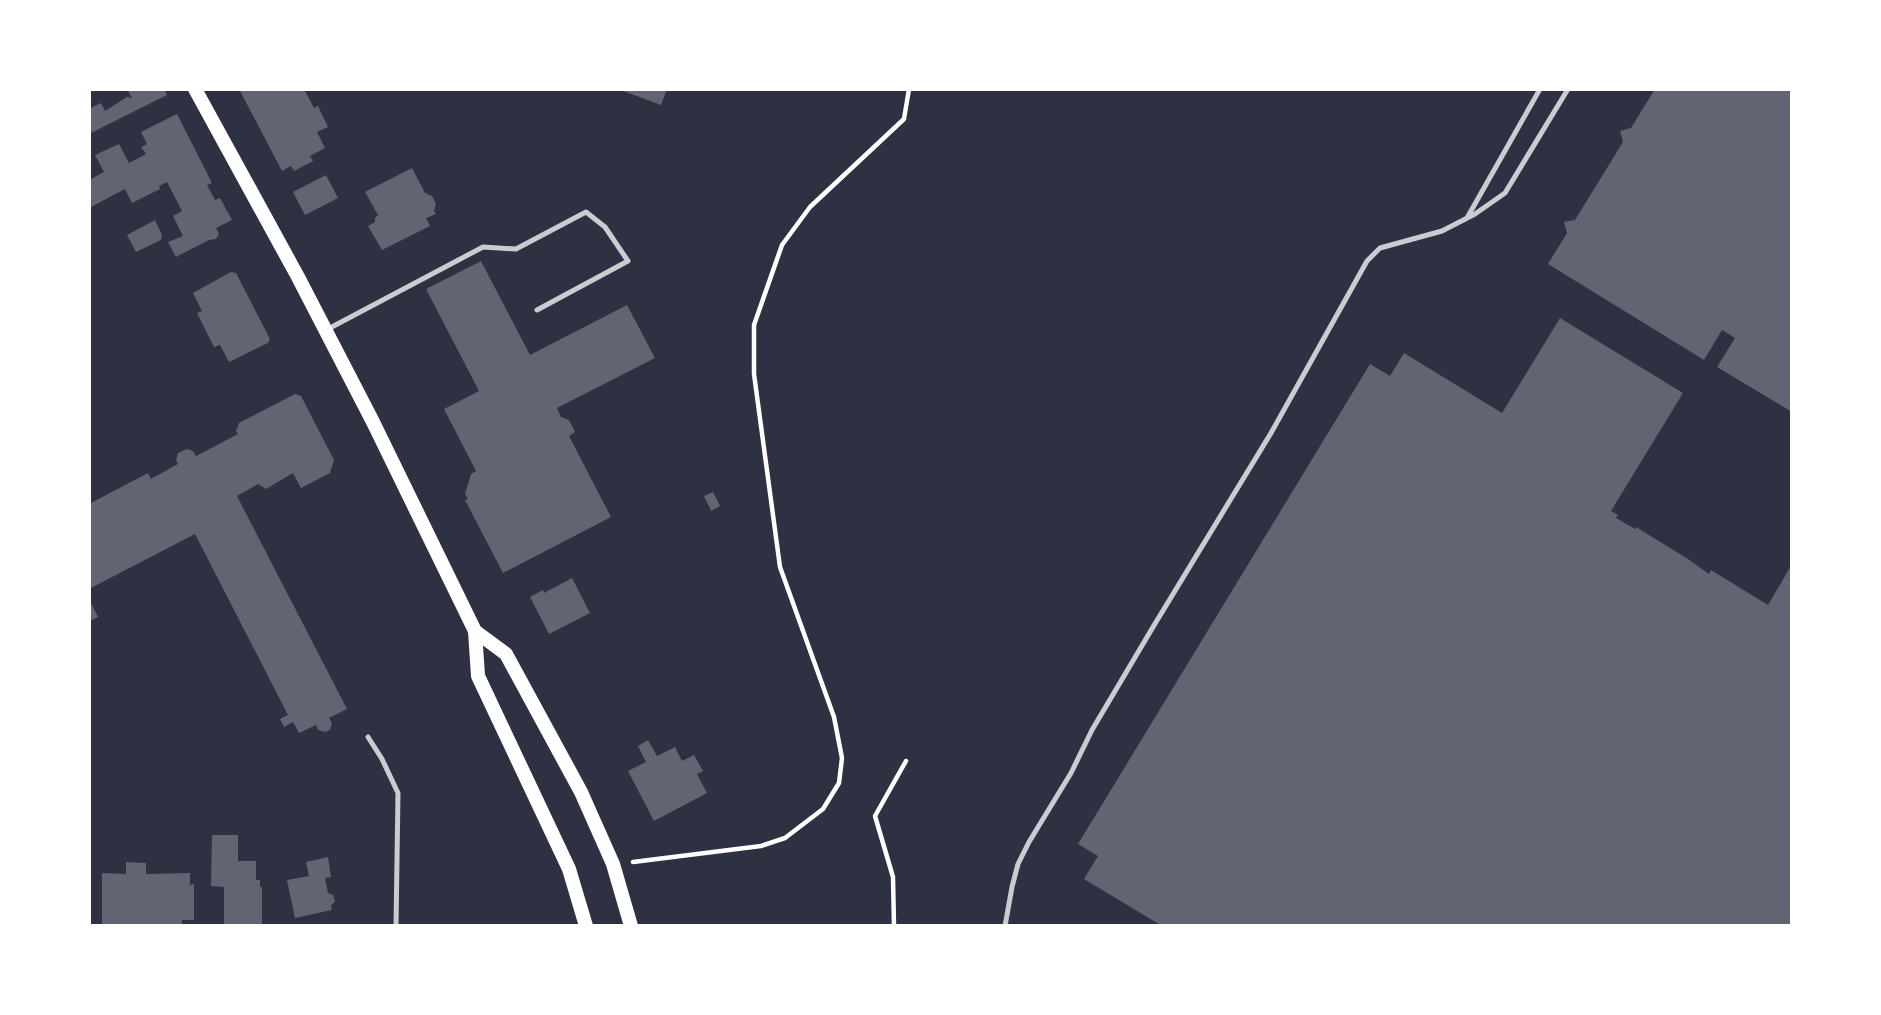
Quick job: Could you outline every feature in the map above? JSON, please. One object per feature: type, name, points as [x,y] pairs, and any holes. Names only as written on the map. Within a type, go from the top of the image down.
[{"type":"main road","points":[[195,89],[373,422],[475,631],[478,676],[569,869],[586,926]]},
{"type":"main road","points":[[475,631],[506,654],[581,792],[613,864],[631,926]]},
{"type":"lane","points":[[1467,218],[1541,89]]},
{"type":"lane","points":[[1005,926],[1018,864],[1029,842],[1071,773],[1092,730],[1132,662],[1271,433],[1367,261],[1380,248],[1442,231],[1505,193],[1568,89]]},
{"type":"lane","points":[[325,331],[483,247],[516,249],[586,212],[605,227],[628,261],[537,310]]},
{"type":"lane","points":[[368,737],[398,793],[396,926]]},
{"type":"path","points":[[613,864],[761,846],[785,838],[823,809],[839,783],[842,758],[834,717],[780,567],[754,373],[754,325],[782,245],[810,207],[904,120],[909,89]]},
{"type":"path","points":[[894,926],[893,877],[875,816],[906,761]]},
{"type":"building","points":[[127,89],[164,89],[167,95],[89,134],[89,109],[101,103],[105,111],[127,97],[132,98]]},
{"type":"building","points":[[239,89],[304,89],[314,108],[318,106],[328,127],[317,132],[325,148],[310,156],[313,161],[294,171],[291,166],[282,171]]},
{"type":"building","points":[[618,89],[667,89],[661,105]]},
{"type":"building","points":[[1655,89],[1792,89],[1792,412],[1717,367],[1735,338],[1722,330],[1704,360],[1548,264],[1567,233],[1564,222],[1575,220],[1623,142],[1620,131],[1631,128]]},
{"type":"building","points":[[177,114],[212,183],[207,185],[215,200],[220,198],[232,220],[216,228],[219,234],[216,239],[176,257],[168,242],[183,236],[173,216],[182,211],[167,182],[159,186],[160,189],[132,203],[125,189],[89,208],[89,180],[104,172],[95,155],[119,144],[129,163],[146,154],[141,147],[147,144],[141,132]]},
{"type":"building","points":[[412,168],[425,193],[432,196],[436,204],[436,214],[426,218],[430,226],[382,250],[368,226],[375,222],[378,215],[365,192]]},
{"type":"building","points":[[326,175],[338,198],[305,215],[293,192]]},
{"type":"building","points":[[155,220],[162,235],[161,240],[136,252],[127,235]]},
{"type":"building","points":[[481,261],[530,355],[627,305],[655,358],[557,408],[561,417],[569,420],[575,432],[569,436],[611,517],[503,573],[465,500],[468,499],[465,494],[471,474],[476,471],[444,409],[479,391],[426,289]]},
{"type":"building","points":[[231,272],[236,273],[270,339],[268,343],[229,362],[220,345],[214,347],[197,313],[202,311],[193,293]]},
{"type":"building","points":[[1560,318],[1683,393],[1611,511],[1618,515],[1616,518],[1635,529],[1636,527],[1709,574],[1711,570],[1768,605],[1792,564],[1792,926],[1162,926],[1084,879],[1098,856],[1078,844],[1370,364],[1390,376],[1404,353],[1502,413]]},
{"type":"building","points":[[295,394],[301,396],[334,460],[330,473],[301,488],[293,473],[266,489],[258,484],[237,496],[347,709],[329,718],[332,723],[330,730],[325,732],[318,730],[316,725],[299,733],[293,722],[284,727],[280,719],[288,715],[195,534],[89,589],[89,504],[148,473],[151,479],[178,464],[178,453],[187,449],[193,451],[196,456],[238,434],[236,431],[239,423]]},
{"type":"building","points":[[713,492],[720,506],[711,511],[704,496]]},
{"type":"building","points":[[572,578],[590,613],[549,634],[530,597],[543,590],[544,593]]},
{"type":"building","points":[[89,599],[98,617],[90,621],[89,618]]},
{"type":"building","points":[[648,740],[657,756],[675,747],[682,761],[694,755],[703,771],[697,774],[707,793],[654,821],[628,771],[646,762],[638,746]]},
{"type":"building","points":[[212,835],[238,835],[238,861],[256,861],[256,880],[260,880],[262,887],[262,923],[259,926],[224,926],[224,887],[211,886]]},
{"type":"building","points":[[328,857],[331,877],[325,878],[328,893],[333,895],[335,902],[331,905],[332,910],[295,918],[287,880],[309,876],[306,862]]},
{"type":"building","points":[[126,862],[146,863],[146,874],[190,873],[190,885],[194,884],[194,920],[182,920],[182,925],[178,926],[102,925],[102,873],[126,874]]}]
